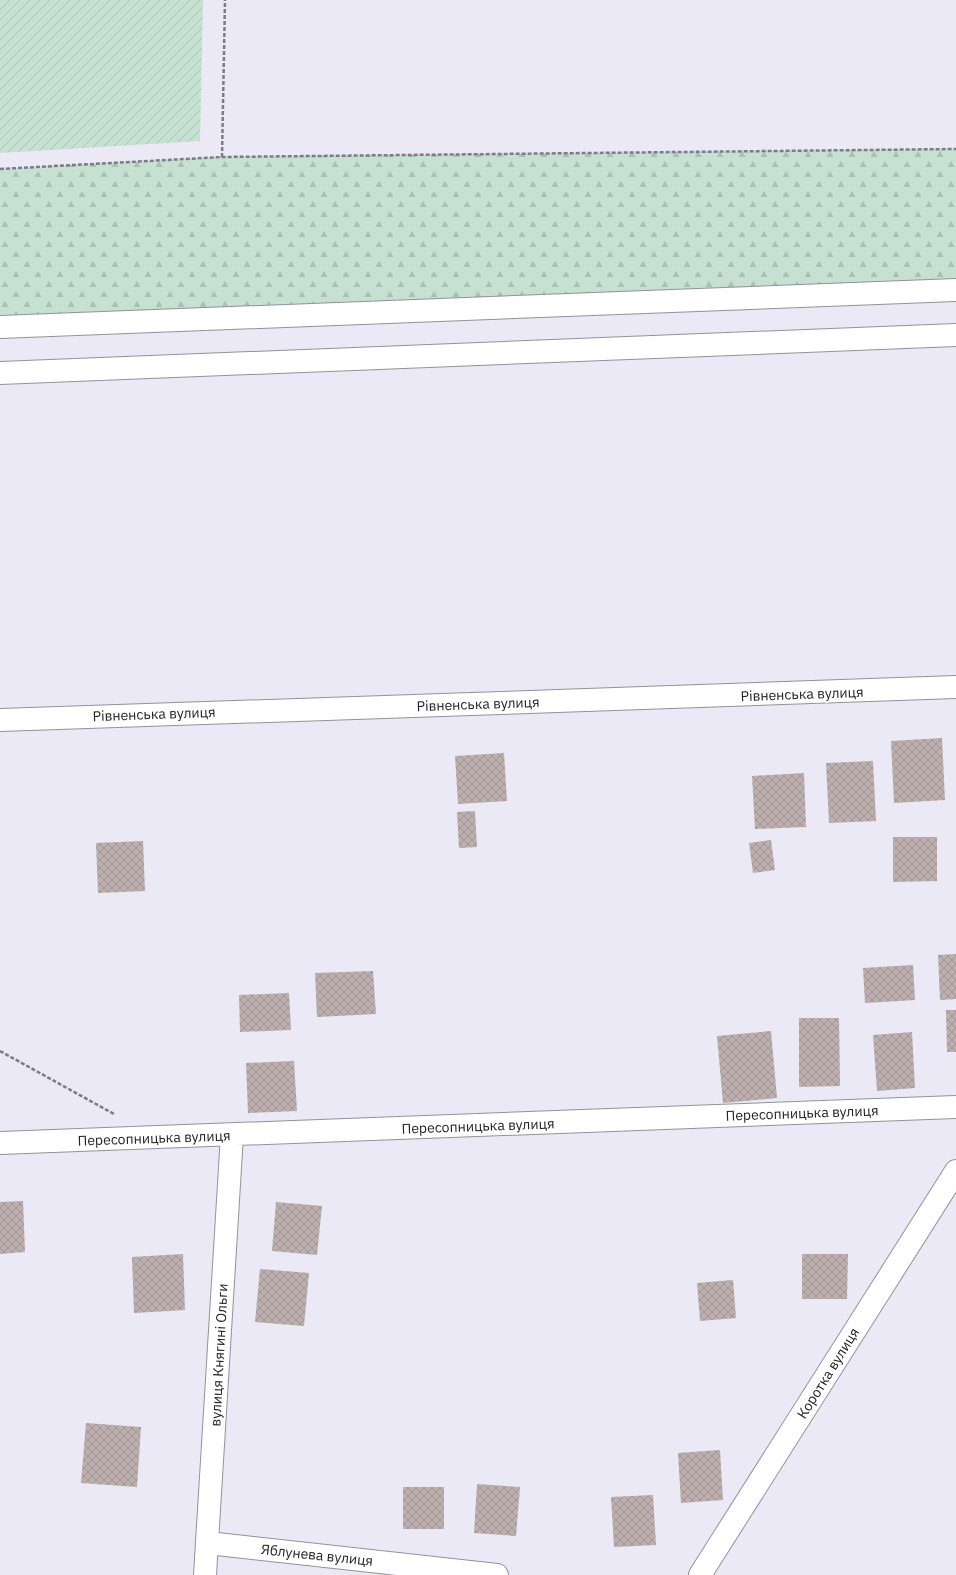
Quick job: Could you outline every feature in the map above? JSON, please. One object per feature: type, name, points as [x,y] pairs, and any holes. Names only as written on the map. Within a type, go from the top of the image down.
[{"type":"street","points":[[0,327],[956,290]]},
{"type":"street","points":[[0,374],[956,335]]},
{"type":"street","name":"Рівненська вулиця","points":[[0,720],[956,688]]},
{"type":"street","name":"Пересопницька вулиця","points":[[0,1143],[956,1108]]},
{"type":"street","name":"вулиця Княгині Ольги","points":[[205,1575],[232,1135]]},
{"type":"street","name":"Коротка вулиця","points":[[700,1575],[956,1171]]},
{"type":"street","name":"Яблунева вулиця","points":[[208,1543],[497,1575]]},
{"type":"path","points":[[222,157],[225,0]]},
{"type":"path","points":[[0,169],[222,157],[956,149]]},
{"type":"path","points":[[0,1051],[119,1117]]},
{"type":"green space","points":[[0,0],[203,0],[200,141],[0,153]]},
{"type":"green space","points":[[956,149],[956,290],[0,327],[0,169],[222,157]]},
{"type":"building","points":[[942,738],[945,800],[894,803],[891,741]]},
{"type":"building","points":[[504,753],[507,801],[458,804],[455,756]]},
{"type":"building","points":[[873,761],[876,821],[829,823],[826,763]]},
{"type":"building","points":[[804,773],[806,827],[755,829],[752,776]]},
{"type":"building","points":[[475,811],[477,847],[459,848],[457,812]]},
{"type":"building","points":[[893,837],[937,837],[937,881],[893,882]]},
{"type":"building","points":[[771,840],[775,870],[753,873],[749,843]]},
{"type":"building","points":[[143,841],[145,891],[98,893],[96,843]]},
{"type":"building","points":[[956,954],[956,999],[940,1000],[938,955]]},
{"type":"building","points":[[913,965],[915,1000],[865,1003],[863,968]]},
{"type":"building","points":[[373,971],[376,1014],[317,1017],[315,973]]},
{"type":"building","points":[[289,993],[291,1030],[240,1032],[239,995]]},
{"type":"building","points":[[946,1010],[956,1010],[956,1052],[947,1052]]},
{"type":"building","points":[[799,1018],[839,1018],[840,1086],[799,1087]]},
{"type":"building","points":[[771,1031],[777,1098],[723,1103],[717,1036]]},
{"type":"building","points":[[912,1032],[915,1088],[877,1091],[873,1035]]},
{"type":"building","points":[[294,1061],[297,1111],[248,1113],[246,1063]]},
{"type":"building","points":[[23,1201],[25,1252],[0,1254],[0,1202]]},
{"type":"building","points":[[276,1202],[322,1206],[317,1255],[272,1251]]},
{"type":"building","points":[[183,1254],[185,1310],[134,1313],[132,1257]]},
{"type":"building","points":[[802,1254],[848,1254],[847,1299],[802,1299]]},
{"type":"building","points":[[260,1269],[309,1273],[304,1326],[255,1322]]},
{"type":"building","points":[[733,1280],[736,1318],[700,1321],[697,1283]]},
{"type":"building","points":[[86,1423],[141,1427],[137,1487],[81,1483]]},
{"type":"building","points":[[720,1450],[723,1500],[681,1503],[678,1453]]},
{"type":"building","points":[[477,1484],[520,1487],[516,1536],[474,1533]]},
{"type":"building","points":[[403,1487],[444,1487],[444,1529],[403,1529]]},
{"type":"building","points":[[653,1495],[656,1545],[614,1547],[611,1497]]}]
